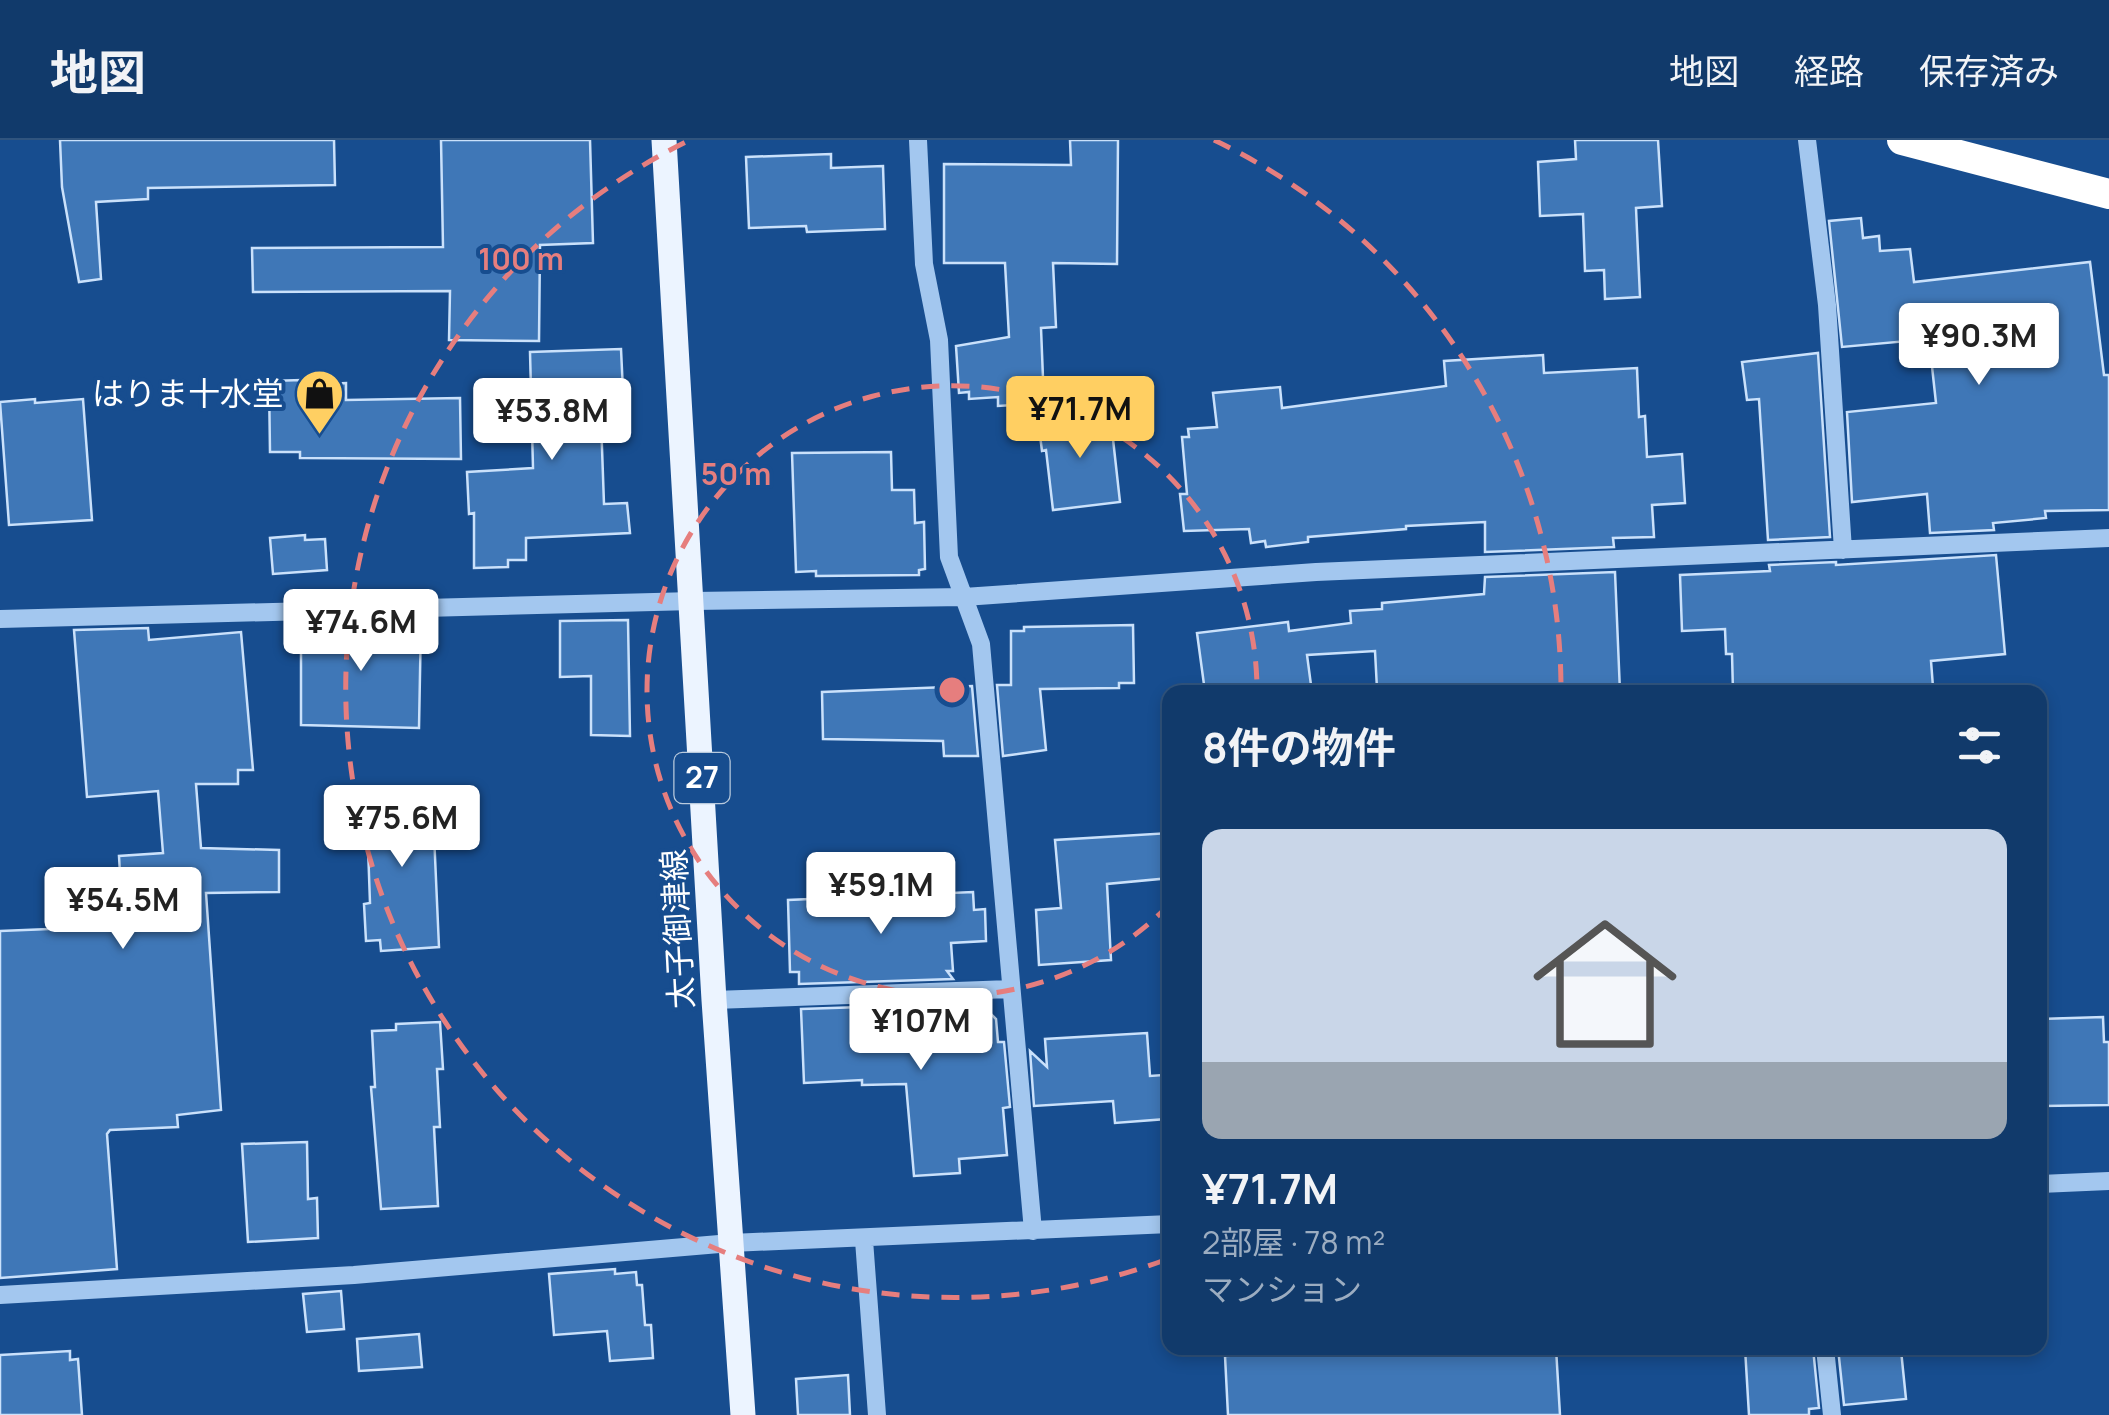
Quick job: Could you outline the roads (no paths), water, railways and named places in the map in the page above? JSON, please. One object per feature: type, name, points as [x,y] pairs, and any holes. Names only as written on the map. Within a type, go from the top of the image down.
[{"type":"highway","points":[[1902,140],[2109,194]]},
{"type":"main road","name":"太子御津線","points":[[664,140],[742,1415]]},
{"type":"street","points":[[918,140],[924,264],[939,340],[949,557],[981,644],[1033,1231]]},
{"type":"street","points":[[1806,140],[1827,305],[1843,550]]},
{"type":"street","points":[[0,618],[964,598],[1316,572],[2109,538]]},
{"type":"street","points":[[714,1000],[1010,990]]},
{"type":"street","points":[[2047,1184],[2109,1181]]},
{"type":"street","points":[[0,1296],[354,1275],[731,1243],[1162,1224]]},
{"type":"street","points":[[864,1240],[877,1415]]},
{"type":"street","points":[[1826,1355],[1832,1415]]},
{"type":"place","name":"はりま十水堂","points":[[319,436]]}]
